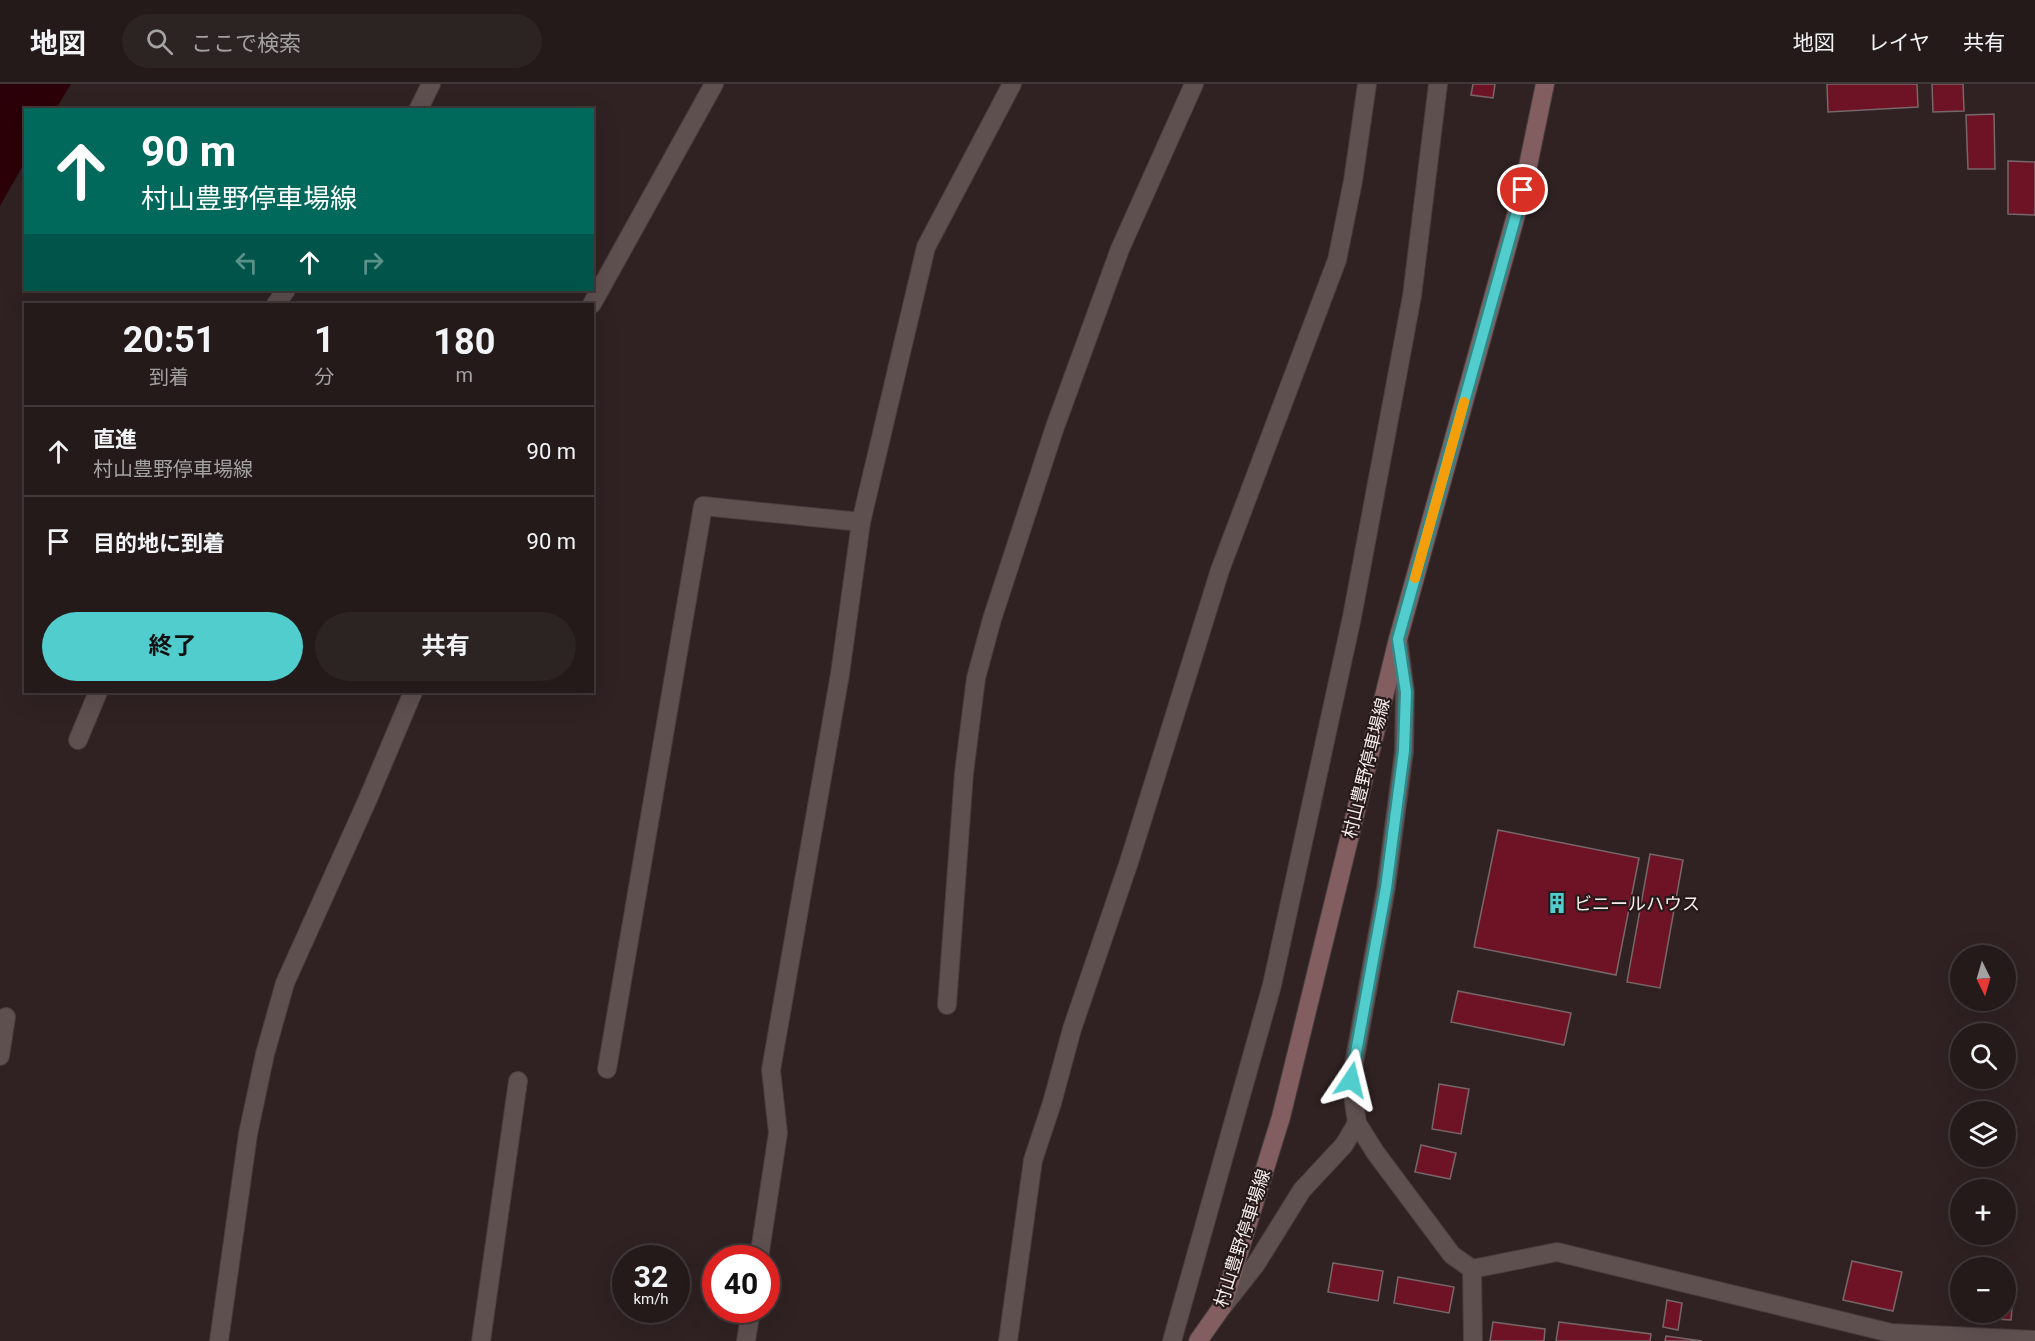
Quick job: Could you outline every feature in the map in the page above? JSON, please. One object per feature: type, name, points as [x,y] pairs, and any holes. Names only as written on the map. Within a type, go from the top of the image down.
[{"type":"main road","name":"村山豊野停車場線","points":[[1198,1341],[1222,1307],[1281,1116],[1398,639],[1523,190],[1545,84]]},
{"type":"street","points":[[419,108],[431,84]]},
{"type":"street","points":[[593,303],[714,84]]},
{"type":"street","points":[[761,1245],[778,1133],[771,1070],[840,674],[861,522],[926,247],[1012,84]]},
{"type":"street","points":[[947,1005],[964,773],[978,669],[992,619],[1055,427],[1120,249],[1194,84]]},
{"type":"street","points":[[1008,1341],[1033,1160],[1052,1103],[1072,1029],[1129,862],[1220,570],[1337,260],[1353,181],[1367,84]]},
{"type":"street","points":[[1172,1341],[1272,985],[1349,629],[1412,296],[1438,84]]},
{"type":"street","points":[[607,1069],[703,506],[861,522]]},
{"type":"street","points":[[1398,639],[1406,692],[1404,751],[1386,888],[1351,1080],[1357,1123],[1382,1161],[1452,1255],[1472,1269],[1557,1252],[1891,1333],[2035,1340]]},
{"type":"street","points":[[78,740],[98,693]]},
{"type":"street","points":[[219,1341],[248,1134],[265,1054],[285,983],[413,693]]},
{"type":"street","points":[[0,1056],[6,1017]]},
{"type":"street","points":[[481,1341],[518,1081]]},
{"type":"street","points":[[1222,1307],[1256,1264],[1302,1190],[1344,1145],[1357,1123]]},
{"type":"street","points":[[1472,1269],[1473,1341]]},
{"type":"street","points":[[746,1341],[749,1323]]},
{"type":"shaded area","points":[[0,84],[71,84],[57,108],[24,108],[24,164],[0,206]]},
{"type":"building","points":[[1473,84],[1495,84],[1493,98],[1471,95]]},
{"type":"building","points":[[1827,84],[1917,84],[1918,107],[1828,112]]},
{"type":"building","points":[[1932,84],[1963,84],[1964,111],[1933,112]]},
{"type":"building","points":[[1994,114],[1995,169],[1968,169],[1966,115]]},
{"type":"building","points":[[2008,161],[2035,162],[2035,215],[2008,214]]},
{"type":"building","name":"ビニールハウス","points":[[1498,830],[1639,858],[1616,975],[1474,947]]},
{"type":"building","name":"ビニールハウス","points":[[1650,854],[1683,860],[1660,988],[1627,982]]},
{"type":"building","points":[[1458,991],[1571,1013],[1564,1045],[1451,1022]]},
{"type":"building","points":[[1439,1084],[1469,1089],[1461,1134],[1432,1129]]},
{"type":"building","points":[[1421,1145],[1456,1153],[1450,1179],[1415,1172]]},
{"type":"building","points":[[1852,1261],[1902,1272],[1893,1311],[1843,1300]]},
{"type":"building","points":[[1333,1263],[1383,1271],[1378,1301],[1328,1292]]},
{"type":"building","points":[[1398,1277],[1454,1287],[1449,1313],[1394,1303]]},
{"type":"building","points":[[1667,1300],[1682,1303],[1678,1330],[1663,1327]]},
{"type":"building","points":[[1493,1322],[1545,1329],[1544,1341],[1490,1341]]},
{"type":"building","points":[[1559,1322],[1651,1334],[1650,1341],[1556,1341]]},
{"type":"building","points":[[1666,1336],[1702,1341],[1665,1341]]},
{"type":"slow traffic","points":[[1415,578],[1464,402]]},
{"type":"place","name":"ビニールハウス","points":[[1557,903]]},
{"type":"route","points":[[1351,1080],[1386,888],[1404,751],[1406,692],[1398,639],[1523,190]]}]
